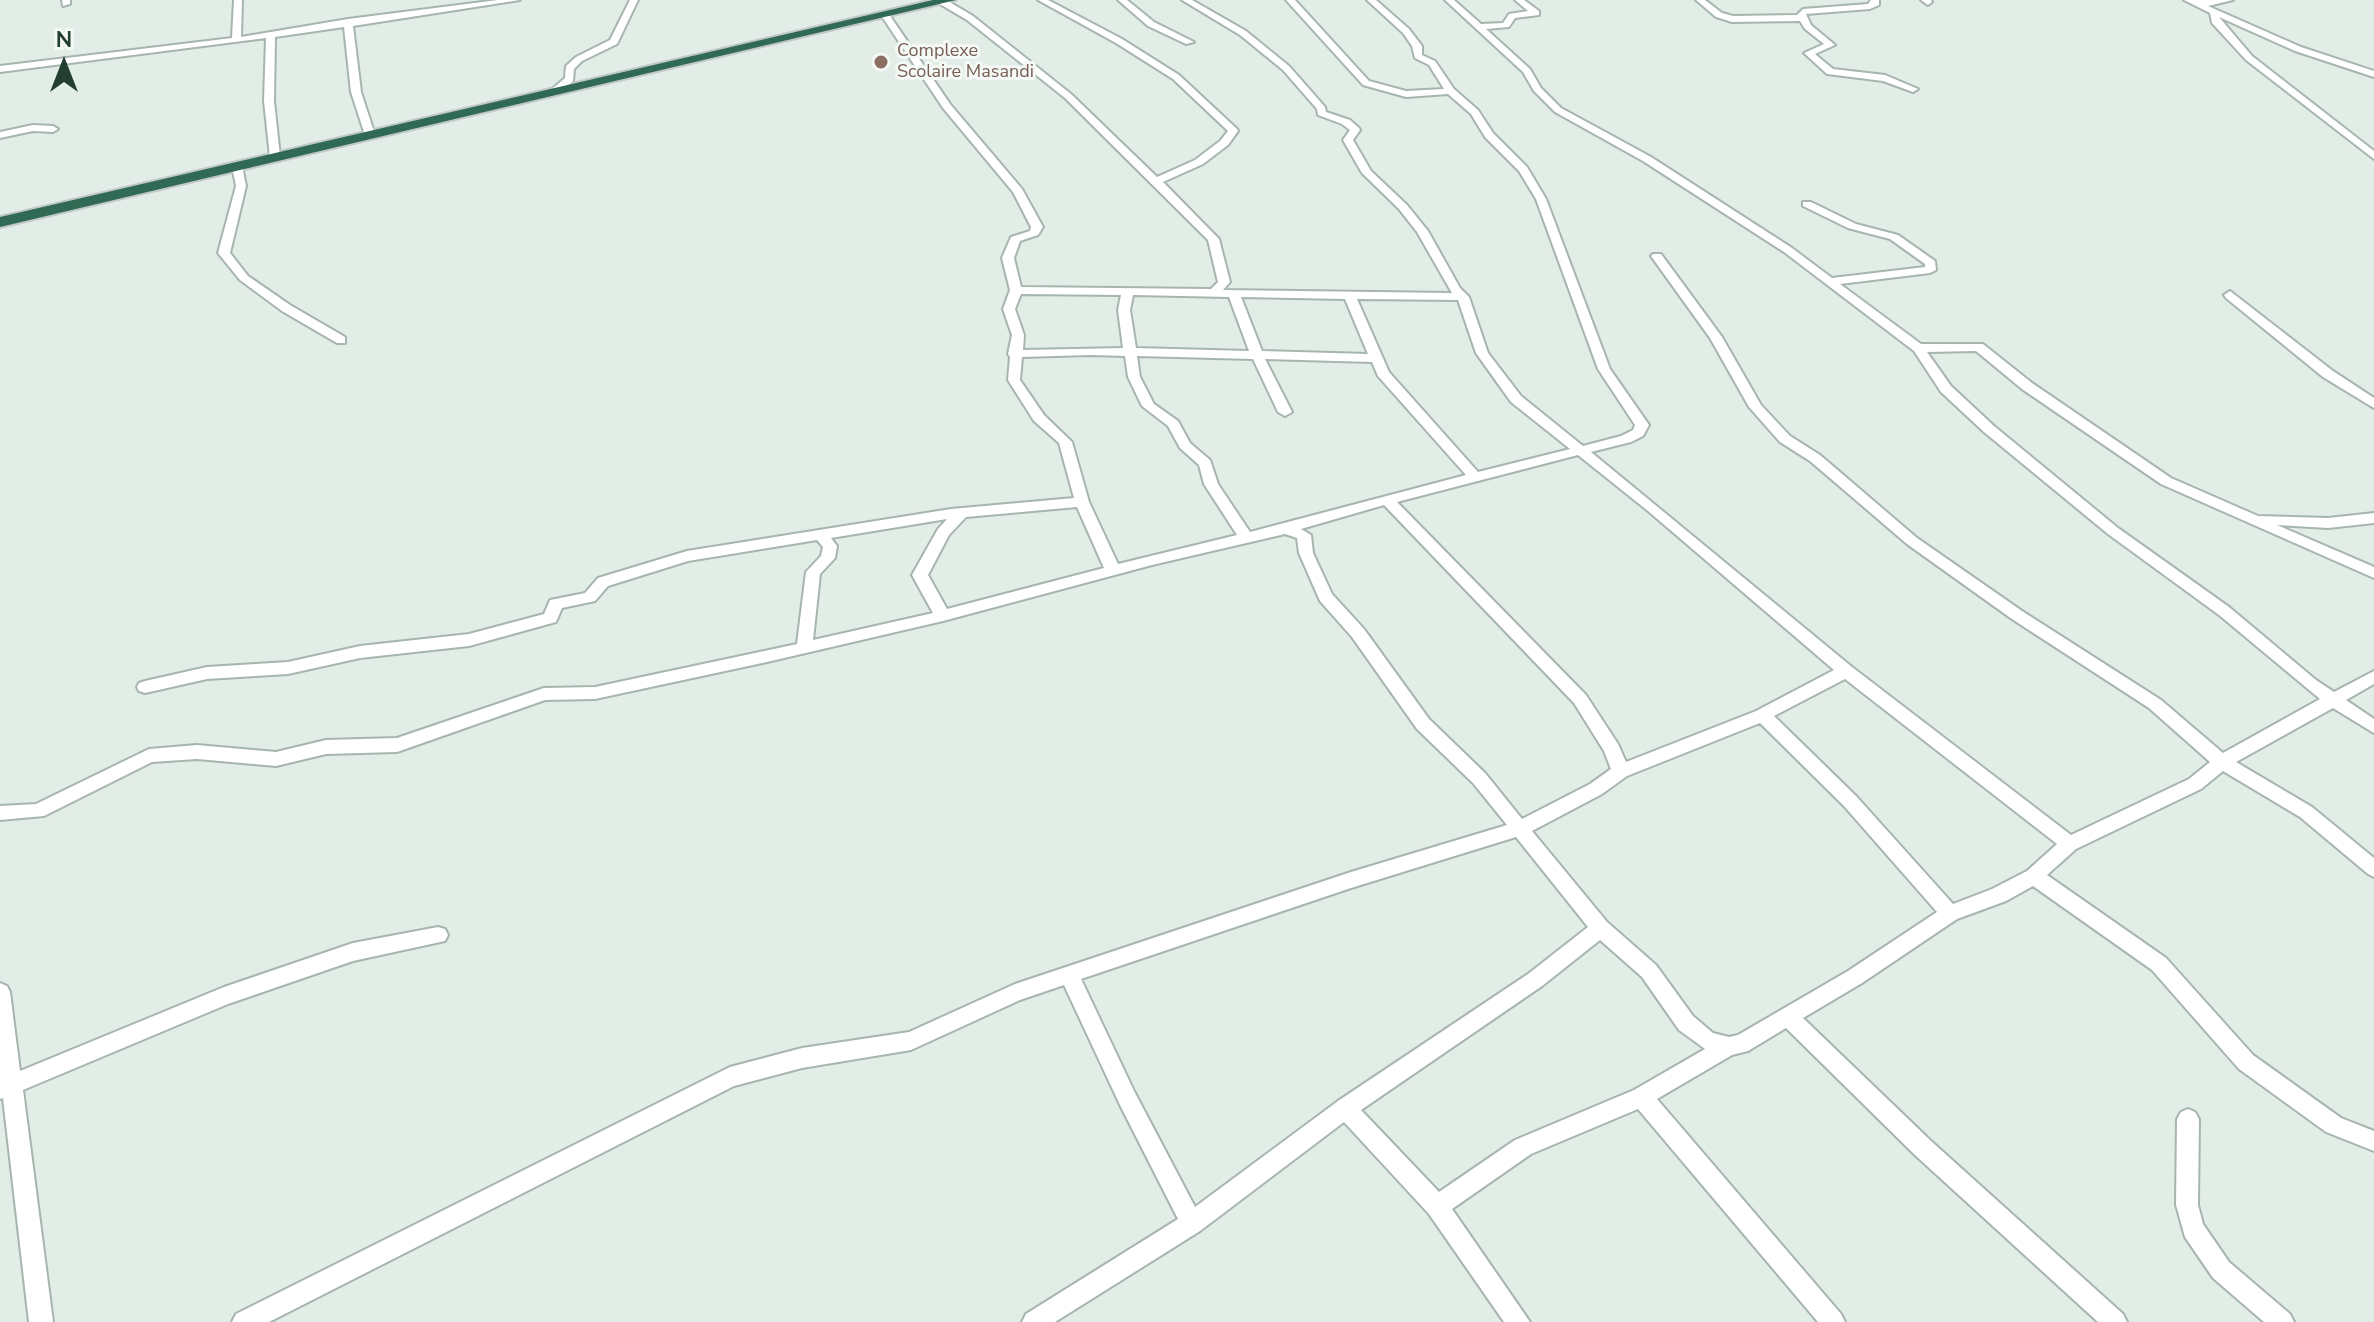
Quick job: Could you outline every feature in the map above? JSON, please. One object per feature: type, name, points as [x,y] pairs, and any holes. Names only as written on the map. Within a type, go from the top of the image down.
[{"type":"highway","points":[[0,222],[947,1]]},
{"type":"street","points":[[236,38],[238,0]]},
{"type":"street","points":[[0,69],[201,45],[516,0]]},
{"type":"street","points":[[554,92],[570,79],[569,68],[579,59],[614,42],[634,0]]},
{"type":"street","points":[[1042,0],[1119,41],[1176,77],[1233,131],[1224,143],[1199,162],[1156,181]]},
{"type":"street","points":[[1122,0],[1151,24],[1189,42]]},
{"type":"street","points":[[1186,0],[1243,33],[1286,68],[1322,109],[1321,113],[1346,122],[1355,130],[1348,140],[1367,173],[1403,207],[1422,231],[1455,290],[1463,297],[1489,364],[1516,399],[1576,450],[1653,508],[1846,671],[2070,844]]},
{"type":"street","points":[[1290,0],[1366,83],[1406,94],[1450,91]]},
{"type":"street","points":[[0,813],[38,811],[149,756],[197,752],[276,759],[326,747],[397,745],[469,723],[544,694],[595,693],[943,616],[1113,570],[1286,529],[1312,519],[1626,439],[1638,433],[1642,425],[1604,369],[1541,199],[1523,169],[1489,135],[1475,112],[1450,91],[1432,63],[1418,56],[1417,46],[1406,31],[1371,0]]},
{"type":"street","points":[[1449,0],[1527,71],[1537,89],[1558,110],[1647,159],[1832,281],[1918,348],[1946,389],[1989,429],[2113,531],[2224,611],[2310,684],[2374,727]]},
{"type":"street","points":[[1478,27],[1506,25],[1512,16],[1536,13],[1519,0]]},
{"type":"street","points":[[1700,0],[1719,15],[1732,19],[1870,6],[1876,3],[1875,0]]},
{"type":"street","points":[[1796,0],[1830,45],[1809,53],[1830,72],[1885,78],[1913,89]]},
{"type":"street","points":[[2188,0],[2298,49],[2374,74]]},
{"type":"street","points":[[2199,4],[2229,0]]},
{"type":"street","points":[[947,1],[1068,96],[1213,239],[1224,282],[1215,292]]},
{"type":"street","points":[[2214,11],[2215,21],[2235,39],[2249,58],[2374,156]]},
{"type":"street","points":[[885,15],[946,106],[1018,191],[1037,227],[1034,233],[1011,245],[1008,258],[1016,290],[1009,309],[1018,335],[1014,380],[1039,418],[1065,442],[1082,502],[1113,570]]},
{"type":"street","points":[[348,22],[356,92],[370,135]]},
{"type":"street","points":[[271,33],[269,101],[275,157]]},
{"type":"street","points":[[0,135],[33,128],[53,129]]},
{"type":"street","points":[[237,166],[241,186],[224,253],[244,278],[341,340]]},
{"type":"street","points":[[1807,204],[1852,226],[1894,237],[1931,263],[1930,270],[1832,281]]},
{"type":"street","points":[[1657,256],[1716,337],[1770,425],[1815,458],[1912,541],[2028,623],[2155,704],[2222,762],[2306,812],[2374,869]]},
{"type":"street","points":[[1016,290],[1463,297]]},
{"type":"street","points":[[1128,290],[1124,310],[1134,377],[1149,406],[1173,424],[1185,445],[1205,463],[1211,484],[1246,538]]},
{"type":"street","points":[[1233,292],[1257,355],[1285,412]]},
{"type":"street","points":[[2230,295],[2328,374],[2374,404]]},
{"type":"street","points":[[1350,297],[1383,373],[1475,477]]},
{"type":"street","points":[[1918,348],[1979,347],[2027,386],[2166,481],[2374,573]]},
{"type":"street","points":[[1014,354],[1090,351],[1378,358]]},
{"type":"street","points":[[1388,501],[1580,699],[1612,749],[1621,771]]},
{"type":"street","points":[[145,687],[232,669],[288,668],[360,652],[469,640],[551,618],[555,604],[590,597],[603,582],[687,556],[960,515],[1082,502]]},
{"type":"street","points":[[943,616],[920,575],[943,532],[960,515]]},
{"type":"street","points":[[2246,517],[2328,523],[2374,518]]},
{"type":"street","points":[[1286,529],[1304,535],[1306,553],[1325,597],[1358,633],[1423,724],[1479,778],[1600,928],[1649,971],[1686,1023],[1708,1041],[1729,1046]]},
{"type":"street","points":[[804,647],[813,572],[828,558],[830,546],[821,535]]},
{"type":"street","points":[[244,1322],[730,1077],[802,1058],[911,1041],[993,1002],[1069,975],[1351,880],[1521,828],[1596,789],[1621,771],[1762,715],[1846,671]]},
{"type":"street","points":[[1437,1206],[1523,1147],[1641,1097],[1729,1046],[1788,1017],[1893,954],[1950,913],[1999,895],[2034,876],[2070,844],[2195,784],[2222,762],[2374,677]]},
{"type":"street","points":[[1762,715],[1850,801],[1950,913]]},
{"type":"street","points":[[2034,876],[2159,964],[2246,1062],[2334,1125],[2374,1141]]},
{"type":"street","points":[[1034,1322],[1192,1223],[1345,1108],[1535,980],[1600,928]]},
{"type":"street","points":[[5,1087],[224,996],[353,952],[438,935]]},
{"type":"street","points":[[1069,975],[1127,1098],[1192,1223]]},
{"type":"street","points":[[0,992],[5,1087],[41,1322]]},
{"type":"street","points":[[1788,1017],[1923,1148],[2115,1322]]},
{"type":"street","points":[[1641,1097],[1833,1322]]},
{"type":"street","points":[[1345,1108],[1437,1206],[1518,1322]]},
{"type":"street","points":[[2188,1119],[2187,1205],[2193,1229],[2221,1270],[2282,1322]]},
{"type":"place","name":"Complexe Scolaire Masandi","points":[[881,62]]}]
